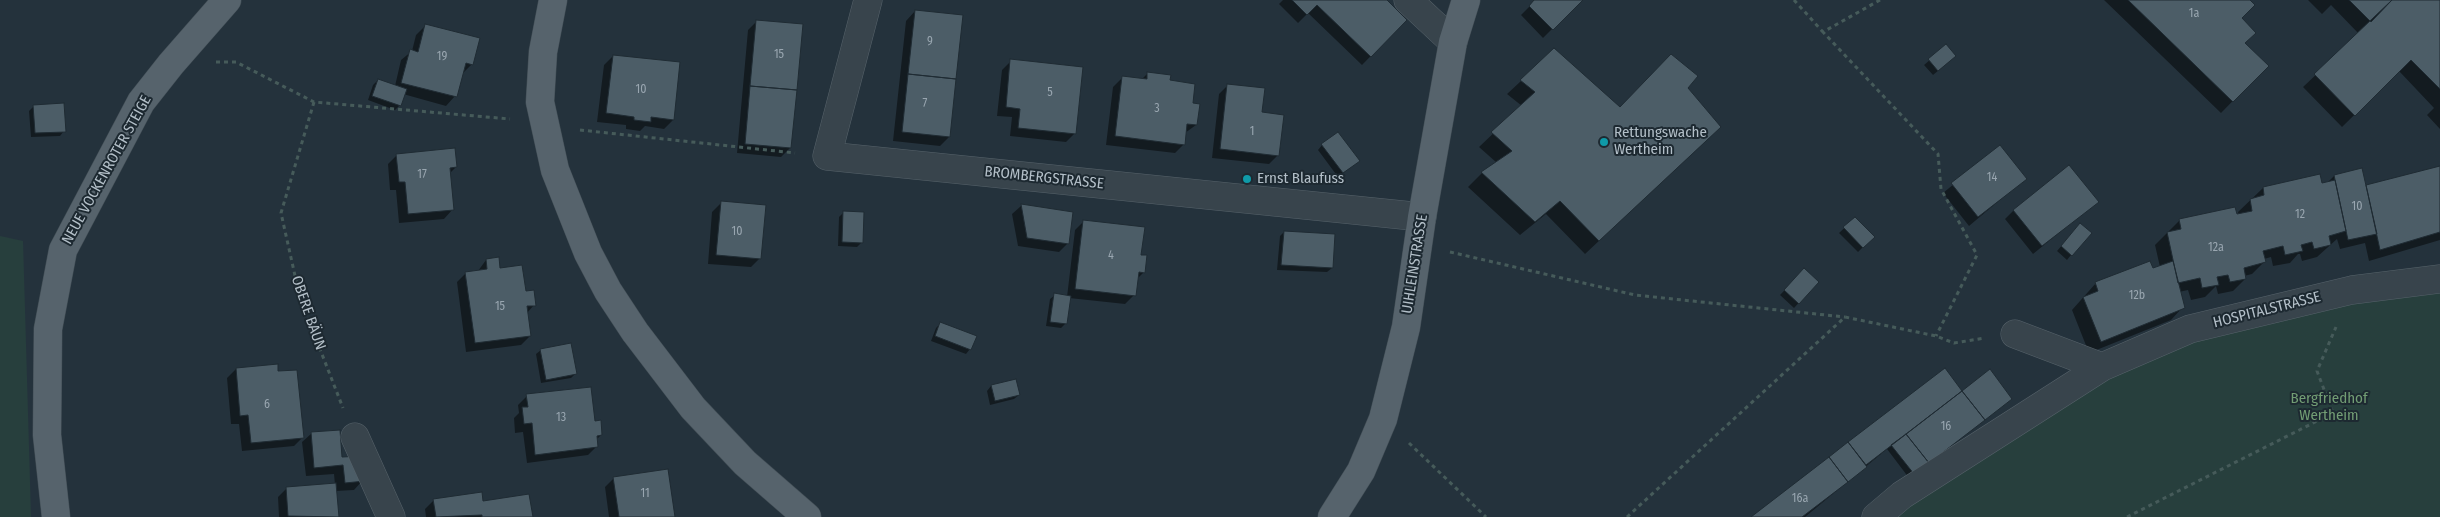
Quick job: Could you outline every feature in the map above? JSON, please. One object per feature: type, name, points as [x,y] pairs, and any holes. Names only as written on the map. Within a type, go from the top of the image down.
[{"type":"main road","name":"NEUE VOCKENROTER STEIGE","points":[[56,517],[47,435],[48,329],[63,250],[141,102],[171,64],[227,0]]},
{"type":"main road","points":[[553,0],[543,52],[540,102],[555,170],[588,253],[608,291],[635,332],[693,408],[745,463],[807,517]]},
{"type":"main road","name":"UIHLEINSTRASSE","points":[[1332,517],[1361,471],[1383,419],[1406,327],[1422,217],[1453,42],[1466,0]]},
{"type":"street","name":"BROMBERGSTRASSE","points":[[868,0],[827,156],[1422,217]]},
{"type":"street","points":[[1408,0],[1453,42]]},
{"type":"street","name":"HOSPITALSTRASSE","points":[[1876,517],[1902,495],[2102,367],[2190,329],[2352,290],[2440,279]]},
{"type":"street","points":[[2015,334],[2102,367]]},
{"type":"street","points":[[355,437],[391,517]]},
{"type":"path","points":[[1794,0],[1938,154],[1941,189],[1977,255],[1936,336]]},
{"type":"path","points":[[1822,32],[1880,0]]},
{"type":"path","name":"OBERE BÄUN","points":[[314,102],[280,213],[300,298],[355,437]]},
{"type":"path","points":[[1418,244],[1635,295],[1845,317],[1936,336],[1954,343],[2015,334]]},
{"type":"path","points":[[2127,517],[2333,413],[2317,371],[2352,290]]},
{"type":"path","points":[[1627,517],[1845,317]]},
{"type":"path","points":[[1383,419],[1486,517]]},
{"type":"green space","points":[[0,236],[23,241],[31,517],[0,517]]},
{"type":"green space","name":"Bergfriedhof Wertheim","points":[[2440,279],[2440,517],[1876,517],[2190,329]]},
{"type":"building","points":[[1292,0],[1387,0],[1407,20],[1371,57],[1317,5],[1307,15]]},
{"type":"building","points":[[1534,0],[1583,0],[1553,30],[1529,6]]},
{"type":"building","points":[[2128,0],[2250,0],[2255,5],[2242,18],[2256,33],[2245,43],[2269,66],[2233,102]]},
{"type":"building","points":[[2349,0],[2392,0],[2371,22]]},
{"type":"building","points":[[2392,0],[2440,0],[2440,89],[2411,60],[2355,116],[2314,74]]},
{"type":"building","points":[[915,10],[963,15],[956,79],[908,74]]},
{"type":"building","points":[[756,20],[803,24],[797,90],[750,86]]},
{"type":"building","points":[[425,24],[480,38],[473,65],[466,63],[457,97],[401,83],[410,49],[418,52]]},
{"type":"building","points":[[1946,44],[1956,56],[1938,71],[1928,59]]},
{"type":"building","name":"Rettungswache Wertheim","points":[[1554,48],[1620,107],[1671,54],[1698,76],[1688,88],[1721,127],[1599,241],[1560,201],[1535,222],[1481,172],[1512,151],[1491,132],[1535,92],[1520,80]]},
{"type":"building","points":[[613,55],[680,62],[674,120],[651,117],[651,122],[634,120],[634,117],[606,113]]},
{"type":"building","points":[[1010,59],[1083,67],[1076,134],[1018,128],[1020,109],[1006,107]]},
{"type":"building","points":[[1147,72],[1171,75],[1170,80],[1195,84],[1193,103],[1200,104],[1197,125],[1187,124],[1185,145],[1115,136],[1122,76],[1147,79]]},
{"type":"building","points":[[908,74],[956,79],[950,137],[902,132]]},
{"type":"building","points":[[378,79],[407,89],[401,106],[372,96]]},
{"type":"building","points":[[1227,84],[1265,88],[1262,112],[1284,115],[1279,156],[1220,149]]},
{"type":"building","points":[[750,86],[797,90],[791,148],[745,144]]},
{"type":"building","points":[[64,103],[66,132],[35,133],[33,105]]},
{"type":"building","points":[[1338,132],[1360,161],[1343,173],[1321,144]]},
{"type":"building","points":[[2000,145],[2027,179],[1978,217],[1951,183]]},
{"type":"building","points":[[455,148],[457,167],[450,168],[454,210],[408,214],[405,182],[399,182],[396,154]]},
{"type":"building","points":[[2069,165],[2099,202],[2042,246],[2013,210]]},
{"type":"building","points":[[2440,166],[2440,232],[2380,250],[2366,185]]},
{"type":"building","points":[[2362,168],[2377,234],[2348,240],[2334,175]]},
{"type":"building","points":[[2320,174],[2322,183],[2335,180],[2346,231],[2329,236],[2331,245],[2314,249],[2312,242],[2301,245],[2303,251],[2285,255],[2283,246],[2263,251],[2266,262],[2244,268],[2246,279],[2230,282],[2228,275],[2217,277],[2219,285],[2202,288],[2200,278],[2178,283],[2167,232],[2181,229],[2179,219],[2235,207],[2237,214],[2252,211],[2250,199],[2264,195],[2263,187]]},
{"type":"building","points":[[721,201],[766,205],[761,259],[716,255]]},
{"type":"building","points":[[1021,204],[1073,212],[1069,244],[1027,238]]},
{"type":"building","points":[[843,211],[864,212],[863,243],[842,242]]},
{"type":"building","points":[[1855,217],[1875,237],[1863,248],[1843,227]]},
{"type":"building","points":[[1083,220],[1145,227],[1141,255],[1147,255],[1145,273],[1139,272],[1136,296],[1075,289]]},
{"type":"building","points":[[2080,223],[2092,233],[2072,256],[2061,246]]},
{"type":"building","points":[[1284,231],[1335,234],[1333,268],[1281,265]]},
{"type":"building","points":[[499,257],[500,268],[522,265],[526,291],[534,290],[536,306],[527,306],[531,336],[475,343],[465,272],[487,269],[486,259]]},
{"type":"building","points":[[2150,261],[2153,268],[2173,261],[2185,308],[2101,342],[2083,297],[2098,291],[2095,282]]},
{"type":"building","points":[[1804,268],[1819,282],[1799,304],[1784,290]]},
{"type":"building","points":[[1054,293],[1071,296],[1067,324],[1050,322]]},
{"type":"building","points":[[940,322],[977,336],[971,350],[935,336]]},
{"type":"building","points":[[571,343],[577,374],[546,380],[540,349]]},
{"type":"building","points":[[278,364],[278,371],[297,370],[304,438],[251,443],[248,415],[240,416],[236,368]]},
{"type":"building","points":[[1945,368],[1962,391],[1866,465],[1848,442]]},
{"type":"building","points":[[1990,369],[2012,399],[1985,420],[1962,391]]},
{"type":"building","points":[[1016,379],[1020,395],[995,401],[991,385]]},
{"type":"building","points":[[591,387],[595,421],[601,420],[602,435],[597,436],[598,447],[535,455],[532,423],[524,424],[522,407],[528,407],[526,394]]},
{"type":"building","points":[[1962,391],[1985,420],[1929,463],[1906,434]]},
{"type":"building","points":[[340,430],[342,457],[363,456],[365,481],[345,483],[343,465],[314,468],[311,432]]},
{"type":"building","points":[[1906,434],[1929,463],[1914,474],[1891,445]]},
{"type":"building","points":[[1848,442],[1867,467],[1848,482],[1829,457]]},
{"type":"building","points":[[1829,457],[1848,482],[1802,517],[1751,517]]},
{"type":"building","points":[[668,469],[675,517],[619,517],[613,477]]},
{"type":"building","points":[[336,483],[339,517],[288,516],[286,487]]},
{"type":"building","points":[[482,492],[483,501],[529,494],[533,517],[482,517],[482,515],[436,517],[433,499]]},
{"type":"place","name":"Rettungswache Wertheim","points":[[1604,142]]},
{"type":"place","name":"Ernst Blaufuss","points":[[1247,179]]}]
